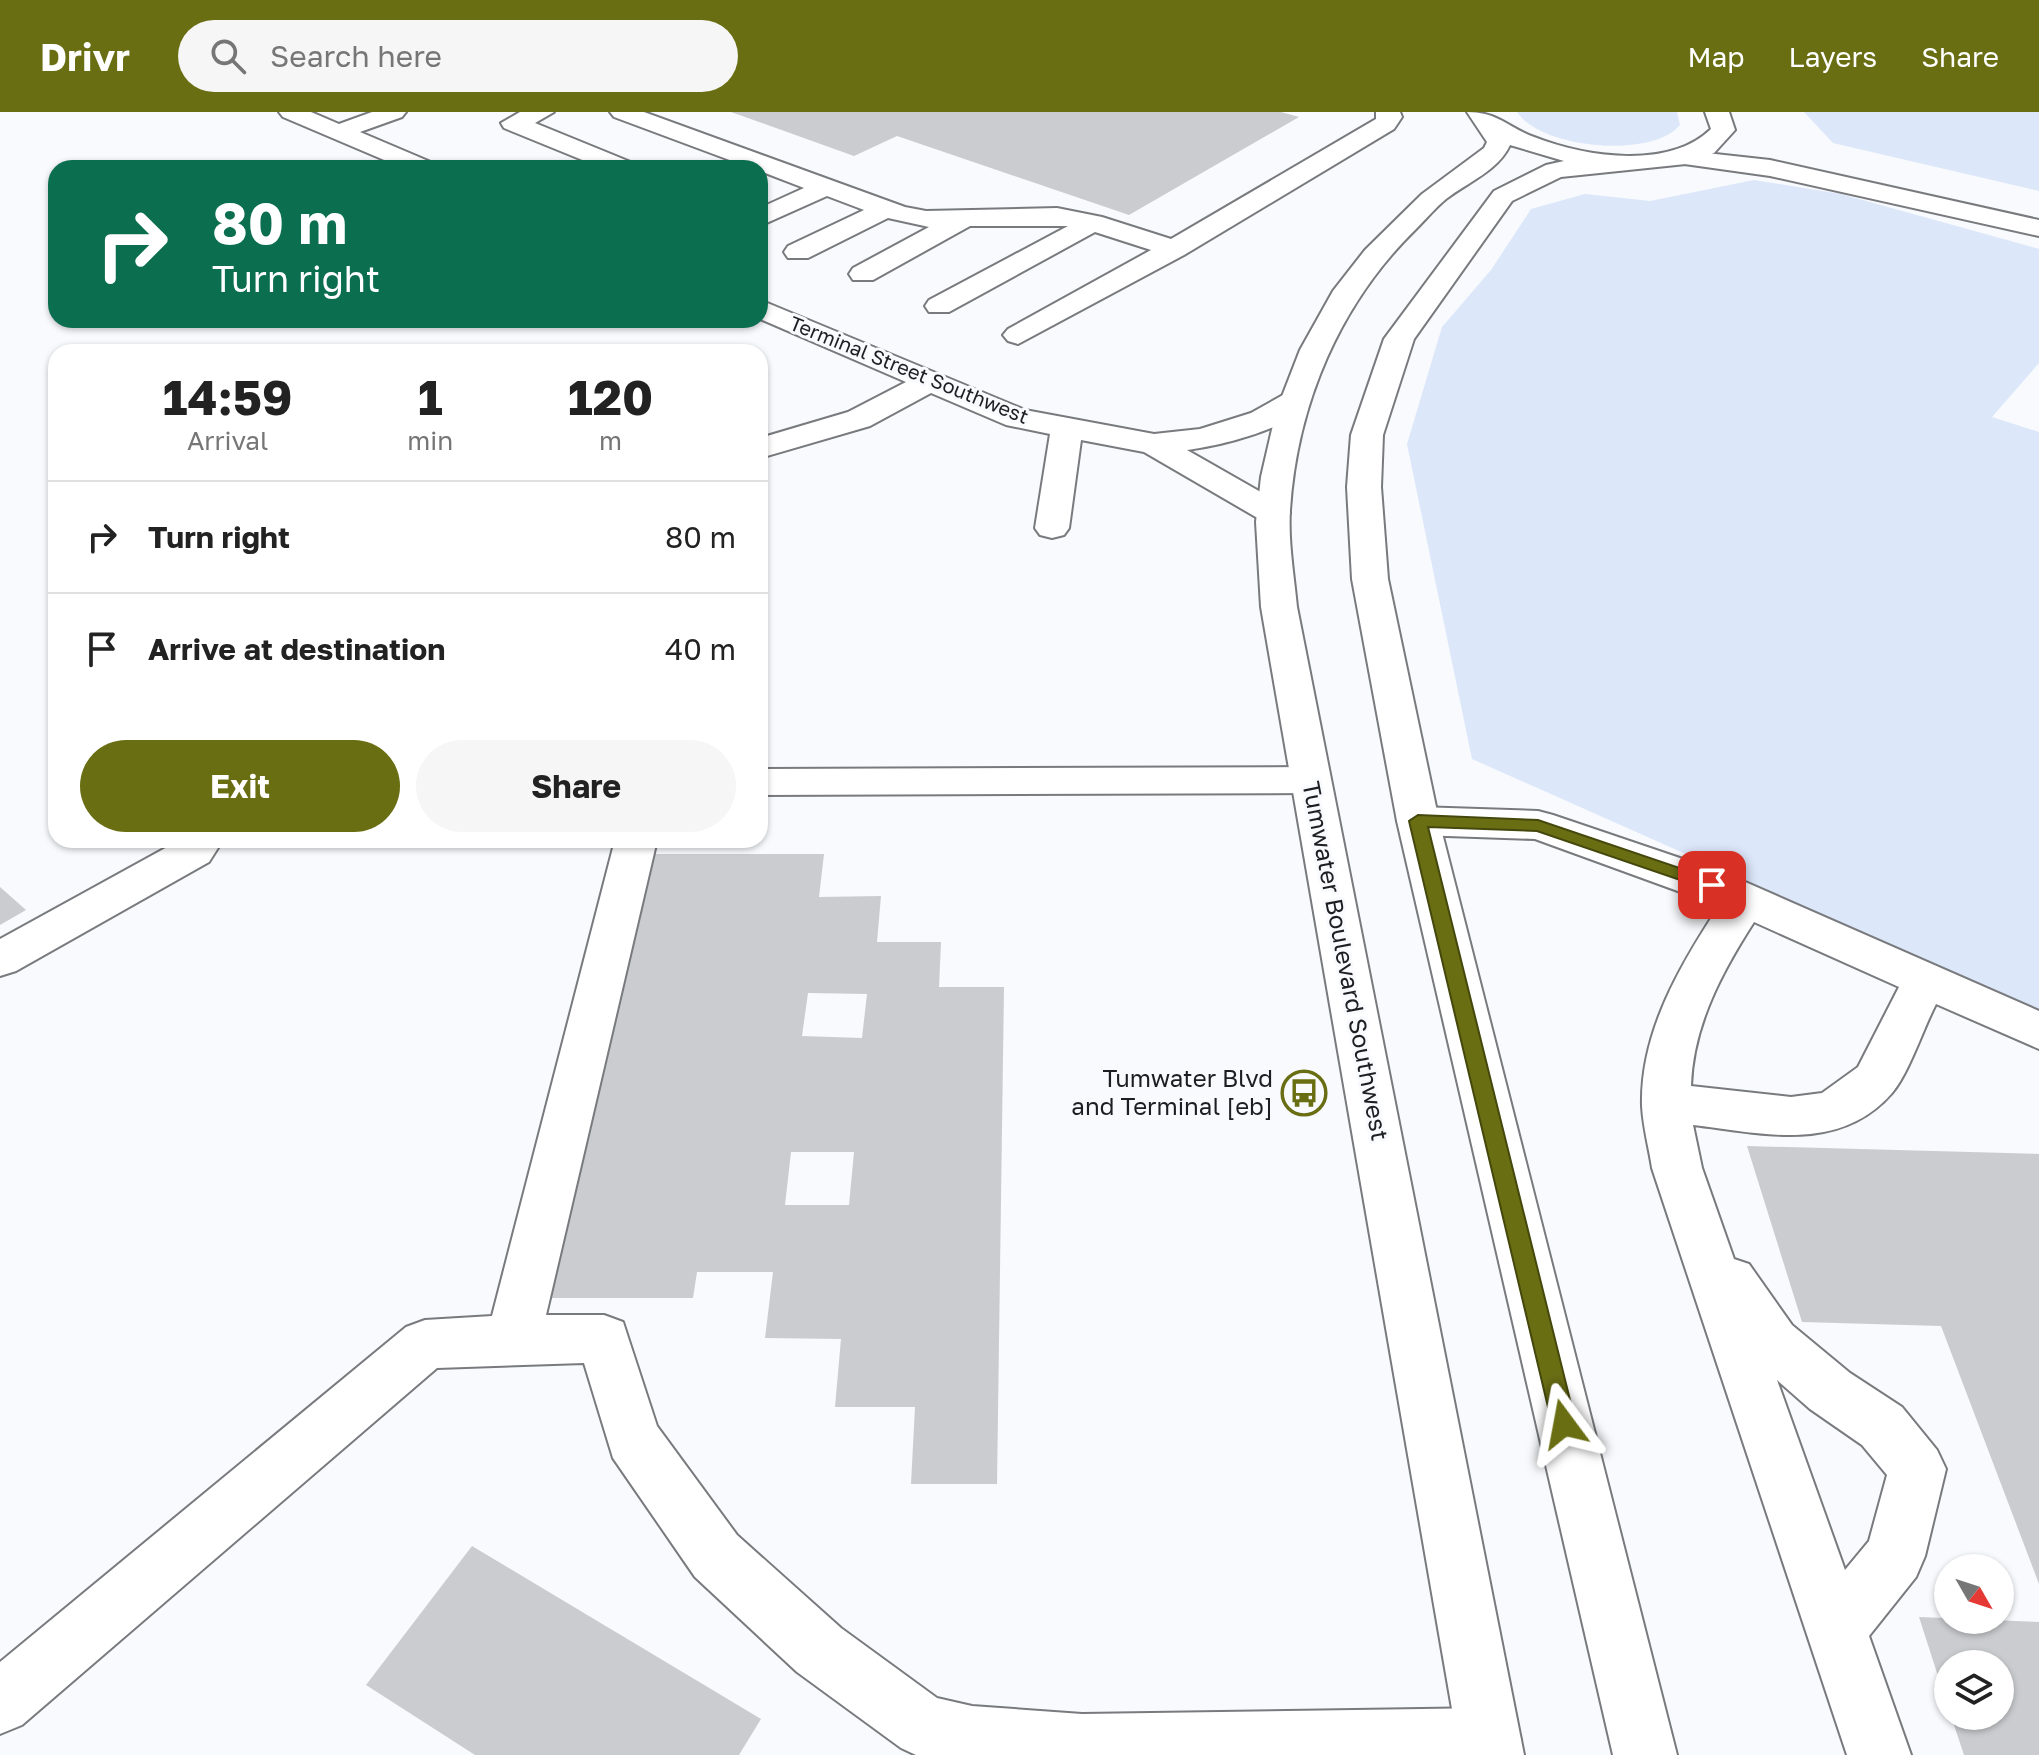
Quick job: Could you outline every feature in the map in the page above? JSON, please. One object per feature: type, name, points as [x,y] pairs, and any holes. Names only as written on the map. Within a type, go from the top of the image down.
[{"type":"main road","points":[[291,112],[405,160]]},
{"type":"main road","points":[[339,132],[394,112]]},
{"type":"main road","points":[[542,112],[513,123],[604,160]]},
{"type":"main road","points":[[622,112],[753,160]]},
{"type":"main road","points":[[1018,335],[1174,249],[1385,124],[1390,117],[1388,112]]},
{"type":"main road","points":[[1719,117],[1754,138],[1925,193],[1943,205]]},
{"type":"main road","points":[[1679,157],[1713,144],[1723,130],[1719,117]]},
{"type":"main road","points":[[1484,120],[1561,152],[1612,163]]},
{"type":"main road","name":"Tumwater Boulevard Southwest","points":[[1484,120],[1499,142],[1495,153],[1440,190],[1369,262],[1344,295],[1308,364],[1283,433],[1273,513],[1279,607],[1364,1051],[1437,1470],[1491,1747]]},
{"type":"main road","points":[[1645,1755],[1418,821],[1370,579],[1364,487],[1367,435],[1399,339],[1503,196],[1541,175],[1569,167],[1679,157],[1742,163],[2039,228]]},
{"type":"main road","points":[[768,166],[886,209],[926,219],[1057,216],[1093,223],[1174,249]]},
{"type":"main road","points":[[768,214],[826,187]]},
{"type":"main road","points":[[798,252],[886,209]]},
{"type":"main road","points":[[863,274],[965,218]]},
{"type":"main road","points":[[939,306],[1093,223]]},
{"type":"main road","name":"Terminal Street Southwest","points":[[768,312],[1017,418],[1154,444],[1204,438],[1262,420],[1294,402]]},
{"type":"main road","points":[[768,446],[859,419],[930,381]]},
{"type":"main road","points":[[1052,528],[1067,427]]},
{"type":"main road","name":"Terminal Street Southwest","points":[[1154,444],[1273,513]]},
{"type":"main road","points":[[768,782],[1311,780]]},
{"type":"main road","points":[[1418,821],[1538,825],[1746,900],[2039,1031]]},
{"type":"main road","points":[[0,959],[197,848]]},
{"type":"main road","points":[[513,1339],[634,848]]},
{"type":"main road","points":[[1746,900],[1692,985],[1671,1055],[1666,1103],[1677,1168],[1879,1755]]},
{"type":"main road","points":[[1666,1103],[1791,1117],[1819,1116],[1839,1107],[1875,1080],[1925,980]]},
{"type":"main road","points":[[1701,1237],[1773,1342],[1830,1391],[1882,1426],[1917,1469],[1895,1556],[1835,1630]]},
{"type":"main road","points":[[0,1703],[425,1344],[513,1339],[604,1339],[633,1439],[716,1556],[819,1650],[923,1726],[972,1738],[1082,1746],[1491,1747]]},
{"type":"shaded area","points":[[1517,112],[1677,112],[1680,125],[1666,136],[1646,143],[1597,145],[1549,134],[1530,125]]},
{"type":"shaded area","points":[[1804,112],[2039,112],[2039,191],[1833,143]]},
{"type":"shaded area","points":[[1754,180],[1841,194],[2039,249],[2039,363],[1992,417],[2039,432],[2039,1011],[1472,759],[1407,444],[1442,327],[1491,270],[1531,209],[1585,194],[1650,201]]},
{"type":"building","points":[[731,112],[1281,112],[1299,117],[1129,215],[897,136],[854,156]]},
{"type":"building","points":[[639,854],[824,854],[819,897],[881,896],[877,942],[941,942],[939,987],[1004,987],[997,1484],[911,1484],[915,1407],[835,1407],[841,1339],[765,1338],[773,1272],[697,1272],[693,1298],[538,1298]],"holes":[[[808,993],[867,994],[862,1038],[802,1036]],[[791,1152],[854,1152],[849,1205],[785,1205]]]},
{"type":"building","points":[[0,887],[26,910],[0,925]]},
{"type":"building","points":[[1747,1146],[2039,1154],[2039,1584],[1941,1326],[1802,1322]]},
{"type":"building","points":[[472,1546],[761,1719],[739,1755],[475,1755],[366,1685]]},
{"type":"building","points":[[1919,1617],[1934,1618],[1934,1634],[2014,1634],[2014,1621],[2039,1622],[2039,1755],[1964,1755],[1956,1730],[2014,1730],[2014,1650],[1934,1650],[1934,1664]]},
{"type":"place","name":"Tumwater Blvd and Terminal [eb]","points":[[1304,1093]]},
{"type":"route","points":[[1564,1424],[1418,821],[1538,825],[1712,885]]}]
